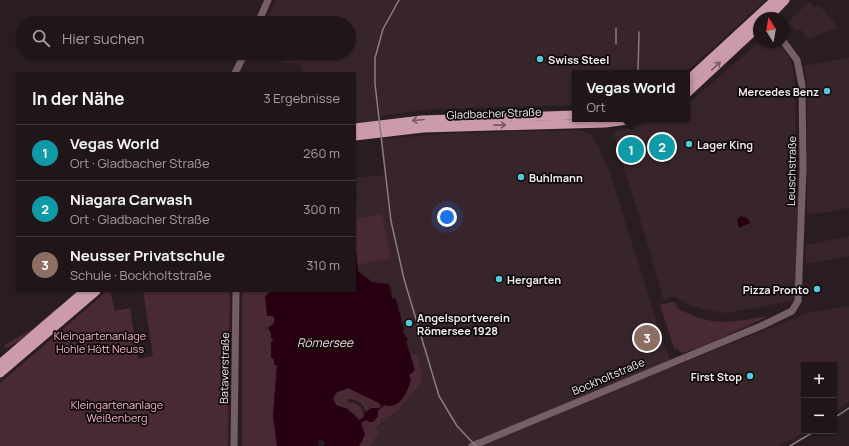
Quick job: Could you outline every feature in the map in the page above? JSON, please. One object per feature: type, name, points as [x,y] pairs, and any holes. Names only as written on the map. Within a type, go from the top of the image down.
[{"type":"main road","points":[[774,5],[785,0]]},
{"type":"main road","points":[[690,78],[753,25]]},
{"type":"main road","points":[[690,90],[753,32]]},
{"type":"main road","name":"Gladbacher Straße","points":[[356,128],[572,115]]},
{"type":"main road","name":"Gladbacher Straße","points":[[356,136],[459,122],[612,122]]},
{"type":"main road","points":[[0,364],[84,292]]},
{"type":"main road","points":[[0,373],[95,292]]},
{"type":"street","points":[[261,16],[268,0]]},
{"type":"street","name":"Leuschstraße","points":[[788,48],[797,60],[802,84],[801,252],[799,298],[796,306]]},
{"type":"street","points":[[236,72],[242,60]]},
{"type":"street","points":[[240,72],[243,60]]},
{"type":"street","name":"Bataverstraße","points":[[234,446],[236,292]]},
{"type":"street","name":"Bockholtstraße","points":[[472,446],[761,326],[787,313],[796,306]]},
{"type":"shaded area","name":"Swiss Steel","points":[[276,0],[766,0],[688,70],[572,70],[572,105],[432,109],[377,116],[378,121],[356,125],[356,72],[303,72],[301,63],[281,63],[282,60],[356,60],[356,16],[268,16]]},
{"type":"shaded area","points":[[809,2],[815,8],[819,5],[834,22],[837,28],[808,39],[800,29],[796,31],[789,21]]},
{"type":"shaded area","points":[[753,47],[782,48],[789,57],[793,69],[795,86],[797,197],[799,197],[796,289],[792,301],[726,313],[689,305],[675,296],[663,299],[614,135],[617,131],[649,122],[690,122],[690,102]]},
{"type":"shaded area","points":[[849,57],[849,208],[807,215],[807,84],[804,66]]},
{"type":"shaded area","points":[[582,130],[591,134],[598,145],[610,173],[664,345],[673,367],[808,313],[849,306],[849,402],[837,410],[837,362],[801,362],[801,434],[778,446],[370,446],[378,432],[376,428],[397,411],[423,376],[417,354],[410,355],[396,299],[392,298],[392,288],[372,282],[358,271],[357,265],[391,259],[379,214],[357,220],[356,178],[384,175],[380,139],[456,133]]},
{"type":"shaded area","points":[[849,236],[849,256],[806,264],[806,245]]},
{"type":"green space","points":[[356,198],[357,219],[379,214],[382,216],[391,259],[357,265]]},
{"type":"green space","points":[[106,292],[110,292],[115,311],[130,308],[138,359],[153,356],[143,292],[230,292],[228,446],[0,446],[0,383]]},
{"type":"green space","points":[[242,292],[271,292],[273,315],[275,319],[273,329],[273,349],[277,365],[273,416],[277,446],[242,446]]},
{"type":"green space","points":[[671,302],[676,303],[677,308],[701,319],[712,321],[722,322],[769,316],[708,344],[683,353],[674,348],[660,305]]},
{"type":"green space","points":[[56,308],[57,310],[35,330],[8,348],[3,346],[34,328]]},
{"type":"green space","points":[[417,354],[423,376],[421,377],[421,383],[397,411],[376,427],[379,432],[370,446],[359,446],[363,441],[360,423],[384,405],[393,406],[403,398],[409,375],[414,372],[410,355]]},
{"type":"green space","points":[[348,388],[379,403],[381,405],[380,408],[371,408],[366,412],[364,406],[359,402],[353,399],[347,399],[348,402],[355,403],[361,407],[364,417],[359,420],[354,414],[336,405],[333,398],[337,392]]},
{"type":"water","points":[[741,216],[747,218],[750,223],[739,228],[737,220]]},
{"type":"water","name":"Römersee","points":[[356,250],[358,271],[372,282],[389,284],[392,298],[396,299],[404,329],[402,330],[408,340],[406,341],[415,370],[409,375],[411,380],[405,395],[399,403],[390,406],[384,405],[378,411],[378,416],[373,422],[366,420],[361,423],[365,435],[359,446],[324,446],[325,442],[321,440],[318,441],[319,446],[277,446],[273,416],[277,365],[274,365],[274,360],[271,357],[271,342],[274,340],[271,338],[271,333],[268,328],[273,324],[275,319],[273,316],[267,316],[265,296],[270,292],[356,292]],"holes":[[[348,388],[381,405],[380,408],[371,408],[365,413],[364,417],[359,420],[348,409],[336,405],[333,398],[337,392]]]},
{"type":"railway","points":[[399,0],[383,29],[375,58],[375,84],[391,221],[404,279],[439,396],[457,426],[476,446]]},
{"type":"railway","points":[[616,28],[616,44]]},
{"type":"railway","points":[[638,70],[639,32]]},
{"type":"railway","points":[[837,416],[849,408]]},
{"type":"railway","points":[[790,446],[810,434]]},
{"type":"place","name":"Swiss Steel","points":[[540,59]]},
{"type":"place","name":"Mercedes Benz","points":[[827,91]]},
{"type":"place","name":"Lager King","points":[[689,144]]},
{"type":"place","name":"Niagara Carwash","points":[[662,147]]},
{"type":"place","name":"Vegas World","points":[[631,150]]},
{"type":"place","name":"Buhlmann","points":[[521,177]]},
{"type":"place","name":"Hergarten","points":[[499,279]]},
{"type":"place","name":"Pizza Pronto","points":[[817,289]]},
{"type":"place","name":"Angelsportverein Römersee 1928","points":[[409,323]]},
{"type":"place","name":"Neusser Privatschule","points":[[647,338]]},
{"type":"place","name":"First Stop","points":[[750,376]]},
{"type":"park label","name":"Kleingartenanlage Hohle Hött Neuss","points":[[100,341]]},
{"type":"park label","name":"Kleingartenanlage Weißenberg","points":[[117,410]]}]
